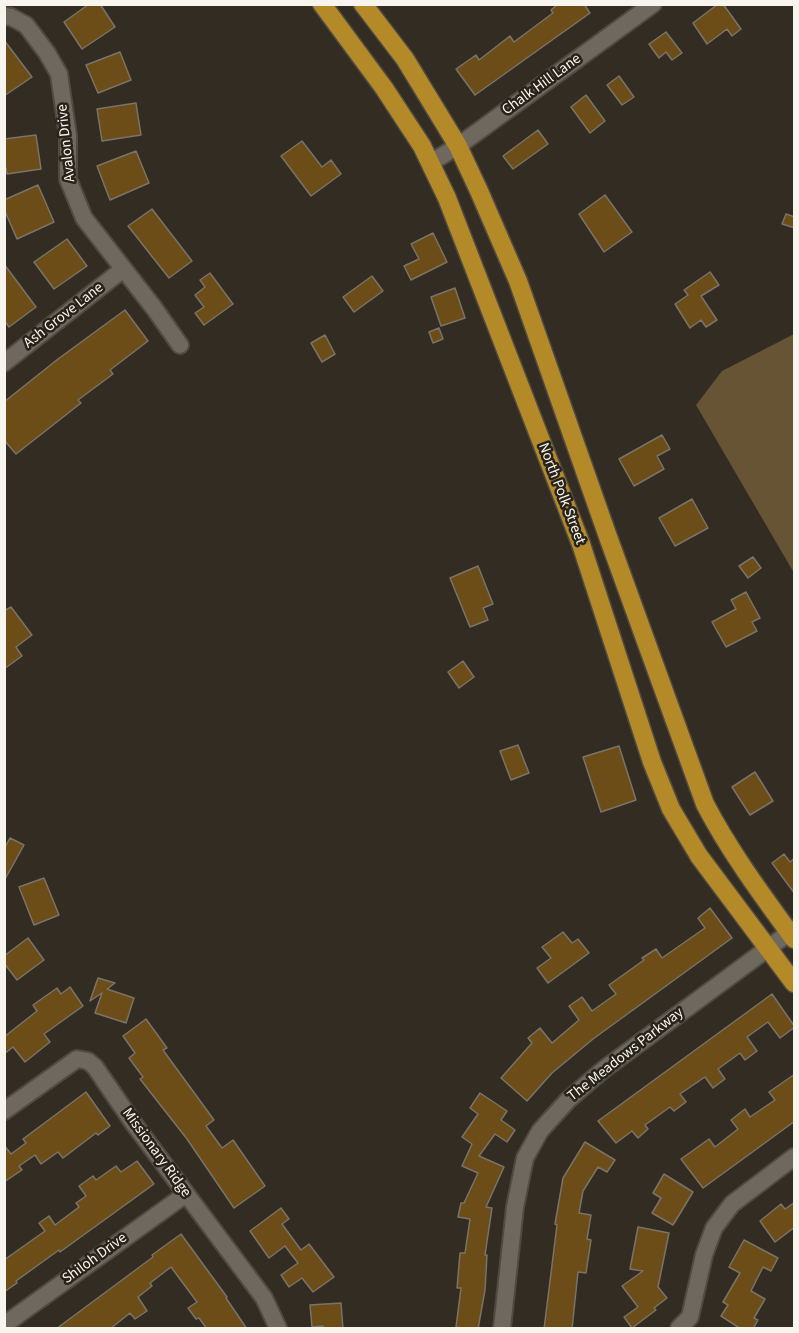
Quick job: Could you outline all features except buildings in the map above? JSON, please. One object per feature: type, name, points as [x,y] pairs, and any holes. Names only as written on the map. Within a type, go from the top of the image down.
[{"type":"main road","name":"North Polk Street","points":[[322,4],[384,88],[419,142],[447,198],[581,544],[652,762],[671,809],[699,856],[795,983]]},
{"type":"main road","name":"North Polk Street","points":[[363,4],[405,59],[458,146],[479,190],[518,281],[705,804],[733,854],[793,934]]},
{"type":"main road","points":[[581,544],[607,534]]},
{"type":"street","name":"Chalk Hill Lane","points":[[430,163],[458,146],[653,4]]},
{"type":"street","name":"Avalon Drive","points":[[4,16],[11,16],[26,26],[47,53],[59,74],[68,136],[68,179],[84,218],[180,345]]},
{"type":"street","name":"Ash Grove Lane","points":[[4,363],[122,270]]},
{"type":"street","name":"The Meadows Parkway","points":[[502,1329],[515,1207],[525,1158],[540,1131],[568,1100],[603,1070],[768,948],[793,934]]},
{"type":"street","name":"Missionary Ridge","points":[[4,1111],[77,1059],[88,1061],[95,1067],[134,1124],[264,1298],[278,1329]]},
{"type":"street","points":[[679,1329],[690,1317],[704,1256],[714,1228],[732,1204],[794,1158]]},
{"type":"street","name":"Shiloh Drive","points":[[4,1325],[186,1194]]},
{"type":"shaded area","points":[[794,334],[794,573],[696,405],[722,371]]}]
